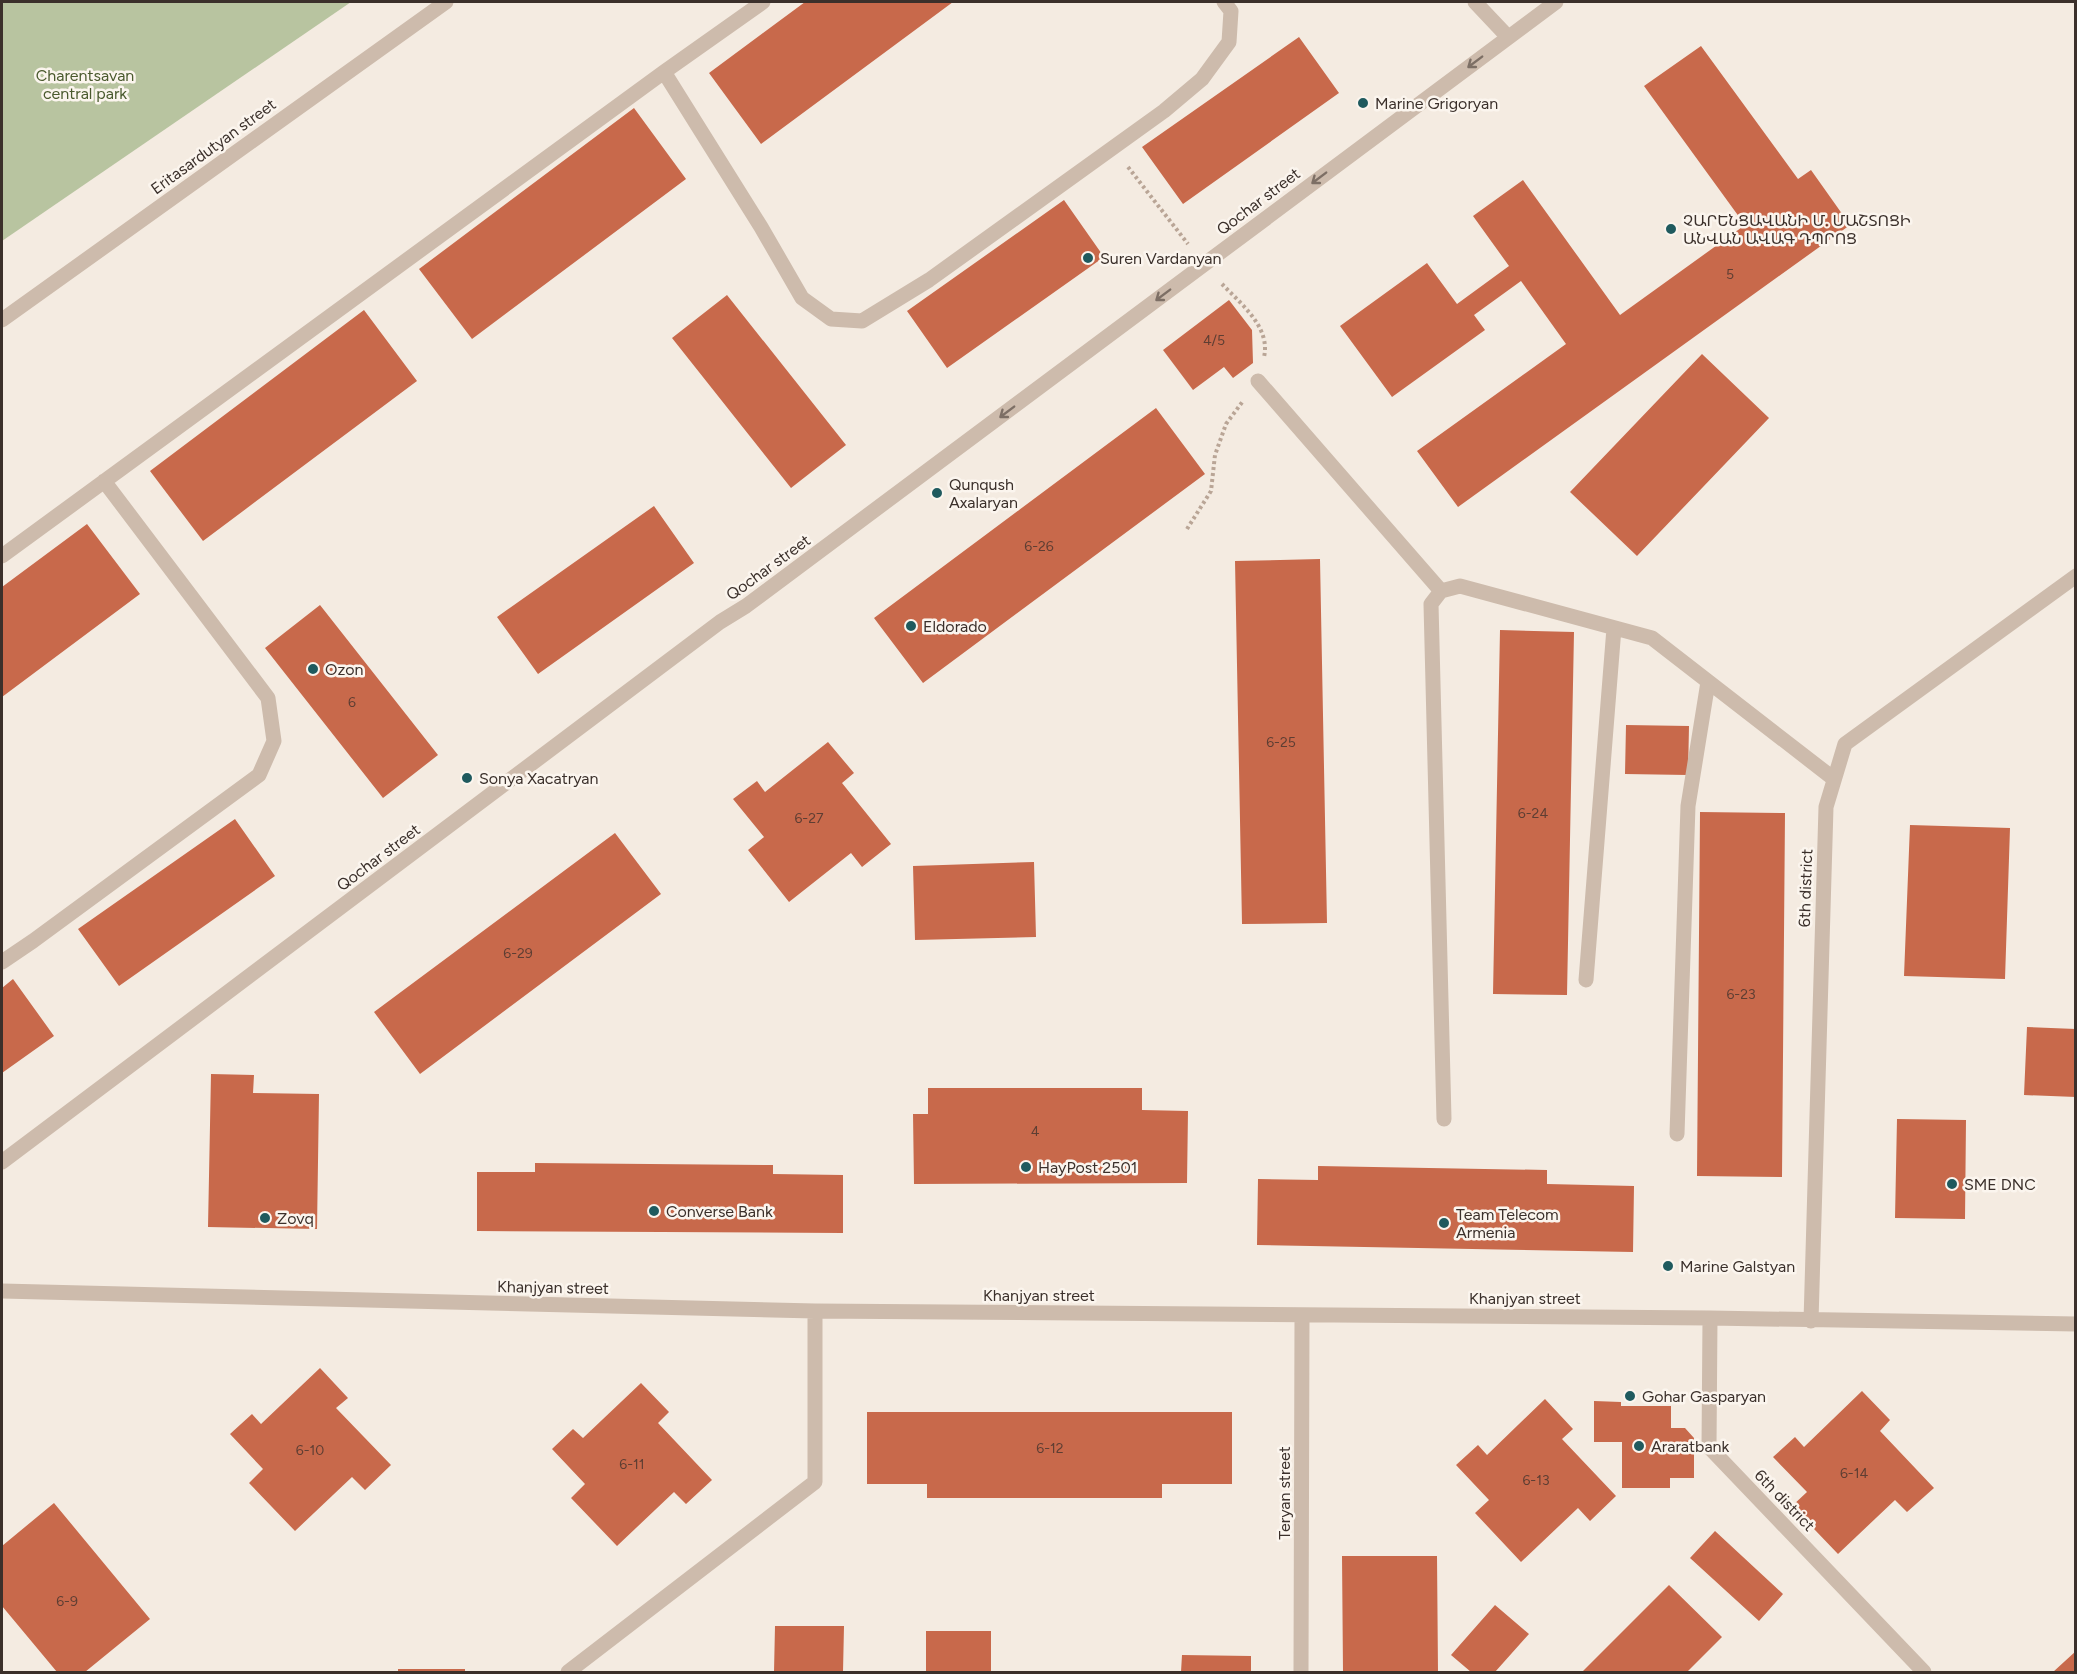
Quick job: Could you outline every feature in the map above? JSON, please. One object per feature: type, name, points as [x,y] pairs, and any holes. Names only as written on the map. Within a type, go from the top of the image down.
[{"type":"street","name":"Eritasardutyan street","points":[[2,320],[446,2]]},
{"type":"street","points":[[2,556],[763,2]]},
{"type":"street","points":[[664,72],[761,227],[802,298],[831,320],[862,321],[929,280],[1164,111],[1202,79],[1229,42],[1231,11],[1224,2]]},
{"type":"street","points":[[1475,2],[1509,37]]},
{"type":"street","name":"Qochar street","points":[[2,1162],[720,622],[756,599],[1556,2]]},
{"type":"street","points":[[1258,381],[1442,591]]},
{"type":"street","points":[[2,962],[259,775],[274,741],[268,699],[104,482]]},
{"type":"street","name":"6th district","points":[[1811,1321],[1826,807],[1845,744],[2076,576]]},
{"type":"street","points":[[1444,1119],[1431,604],[1442,591],[1460,586],[1652,638],[1834,779]]},
{"type":"street","points":[[1586,980],[1614,628]]},
{"type":"street","points":[[1677,1134],[1688,806],[1708,682]]},
{"type":"street","name":"Khanjyan street","points":[[2,1291],[815,1311],[1710,1317],[1811,1321],[2076,1324]]},
{"type":"street","points":[[568,1672],[815,1482],[815,1311]]},
{"type":"street","name":"Teryan street","points":[[1301,1672],[1302,1314]]},
{"type":"street","name":"6th district","points":[[1710,1317],[1709,1447],[1924,1672]]},
{"type":"path","points":[[1113,147],[1204,264],[1258,322],[1265,350],[1258,381],[1226,424],[1215,455],[1211,491],[1187,529]]},
{"type":"green space","name":"Charentsavan central park","points":[[2,2],[351,2],[2,241]]},
{"type":"building","points":[[805,2],[953,2],[761,144],[709,73]]},
{"type":"building","points":[[1299,37],[1339,93],[1183,204],[1142,147]]},
{"type":"building","points":[[1701,46],[1798,179],[1811,170],[1850,225],[1458,507],[1417,451],[1566,344],[1521,281],[1474,315],[1485,330],[1392,397],[1340,326],[1427,263],[1457,304],[1509,266],[1473,216],[1523,180],[1620,315],[1745,225],[1644,86]]},
{"type":"building","points":[[634,108],[686,179],[472,339],[419,269]]},
{"type":"building","points":[[1064,200],[1104,257],[947,368],[907,311]]},
{"type":"building","points":[[727,295],[846,445],[791,488],[672,338]]},
{"type":"building","points":[[1229,300],[1252,330],[1253,363],[1233,378],[1224,367],[1193,390],[1163,350]]},
{"type":"building","points":[[364,310],[417,381],[203,541],[150,471]]},
{"type":"building","points":[[1702,354],[1769,418],[1637,556],[1570,492]]},
{"type":"building","points":[[1156,408],[1205,474],[923,683],[874,618]]},
{"type":"building","points":[[654,506],[694,563],[538,674],[497,617]]},
{"type":"building","points":[[87,524],[140,594],[2,697],[2,587]]},
{"type":"building","points":[[1320,559],[1327,923],[1242,924],[1235,561]]},
{"type":"building","points":[[320,605],[438,755],[383,798],[265,648]]},
{"type":"building","points":[[1500,630],[1574,632],[1567,995],[1493,994]]},
{"type":"building","points":[[1626,725],[1689,726],[1688,775],[1625,774]]},
{"type":"building","points":[[828,742],[854,773],[842,783],[891,844],[862,867],[851,853],[789,902],[748,850],[764,837],[733,799],[757,781],[765,792]]},
{"type":"building","points":[[1700,812],[1785,813],[1782,1177],[1697,1176]]},
{"type":"building","points":[[235,819],[275,876],[119,986],[78,929]]},
{"type":"building","points":[[1910,825],[2010,828],[2005,979],[1904,976]]},
{"type":"building","points":[[615,833],[661,894],[420,1074],[374,1012]]},
{"type":"building","points":[[1034,862],[1036,937],[915,940],[913,866]]},
{"type":"building","points":[[13,979],[54,1036],[2,1073],[2,988]]},
{"type":"building","points":[[2027,1027],[2076,1029],[2076,1097],[2024,1095]]},
{"type":"building","points":[[211,1074],[254,1075],[253,1093],[319,1094],[317,1229],[208,1227]]},
{"type":"building","points":[[928,1088],[1142,1088],[1142,1110],[1188,1111],[1187,1183],[914,1184],[913,1114],[928,1114]]},
{"type":"building","points":[[1897,1119],[1966,1120],[1965,1219],[1895,1218]]},
{"type":"building","points":[[535,1163],[773,1165],[773,1174],[843,1175],[843,1233],[477,1231],[477,1172],[535,1172]]},
{"type":"building","points":[[1318,1166],[1547,1170],[1547,1184],[1634,1186],[1633,1252],[1257,1245],[1258,1179],[1318,1180]]},
{"type":"building","points":[[320,1368],[348,1398],[336,1408],[391,1465],[365,1490],[352,1477],[295,1531],[249,1483],[263,1469],[230,1434],[252,1414],[261,1424]]},
{"type":"building","points":[[641,1383],[669,1412],[658,1423],[712,1480],[686,1504],[674,1492],[617,1546],[571,1498],[585,1484],[552,1449],[573,1429],[583,1438]]},
{"type":"building","points":[[1862,1391],[1890,1420],[1880,1431],[1934,1488],[1907,1512],[1895,1500],[1838,1554],[1792,1506],[1807,1492],[1773,1457],[1795,1437],[1804,1447]]},
{"type":"building","points":[[1545,1399],[1573,1429],[1562,1439],[1616,1496],[1590,1521],[1578,1508],[1521,1562],[1475,1513],[1489,1500],[1456,1465],[1478,1445],[1487,1455]]},
{"type":"building","points":[[1594,1401],[1621,1402],[1621,1406],[1671,1406],[1671,1428],[1685,1428],[1694,1438],[1694,1478],[1670,1478],[1670,1488],[1622,1488],[1622,1442],[1594,1442]]},
{"type":"building","points":[[867,1412],[1232,1412],[1232,1484],[1162,1484],[1162,1498],[927,1498],[927,1484],[867,1484]]},
{"type":"building","points":[[54,1503],[150,1619],[85,1672],[57,1672],[2,1606],[2,1546]]},
{"type":"building","points":[[1715,1531],[1783,1594],[1759,1621],[1690,1558]]},
{"type":"building","points":[[1342,1556],[1437,1556],[1438,1672],[1343,1672]]},
{"type":"building","points":[[1669,1585],[1722,1637],[1687,1672],[1582,1672]]},
{"type":"building","points":[[1495,1605],[1529,1634],[1495,1672],[1471,1672],[1451,1655]]},
{"type":"building","points":[[775,1626],[844,1626],[843,1672],[774,1672]]},
{"type":"building","points":[[926,1631],[991,1631],[991,1672],[926,1672]]},
{"type":"building","points":[[2076,1651],[2076,1672],[2053,1672]]},
{"type":"building","points":[[1182,1655],[1251,1656],[1251,1672],[1181,1672]]},
{"type":"building","points":[[398,1669],[465,1669],[465,1672],[398,1672]]},
{"type":"place","name":"Marine Grigoryan","points":[[1363,103]]},
{"type":"place","name":"ՉԱՐԵՆՑԱՎԱՆԻ Մ. ՄԱՇՏՈՑԻ ԱՆՎԱՆ ԱՎԱԳ ԴՊՐՈՑ","points":[[1671,229]]},
{"type":"place","name":"Suren Vardanyan","points":[[1088,258]]},
{"type":"place","name":"Qunqush Axalaryan","points":[[937,493]]},
{"type":"place","name":"Eldorado","points":[[911,626]]},
{"type":"place","name":"Ozon","points":[[313,669]]},
{"type":"place","name":"Sonya Xacatryan","points":[[467,778]]},
{"type":"place","name":"HayPost 2501","points":[[1026,1167]]},
{"type":"place","name":"SME DNC","points":[[1952,1184]]},
{"type":"place","name":"Converse Bank","points":[[654,1211]]},
{"type":"place","name":"Zovq","points":[[265,1218]]},
{"type":"place","name":"Team Telecom Armenia","points":[[1444,1223]]},
{"type":"place","name":"Marine Galstyan","points":[[1668,1266]]},
{"type":"place","name":"Gohar Gasparyan","points":[[1630,1396]]},
{"type":"place","name":"Araratbank","points":[[1639,1446]]}]
